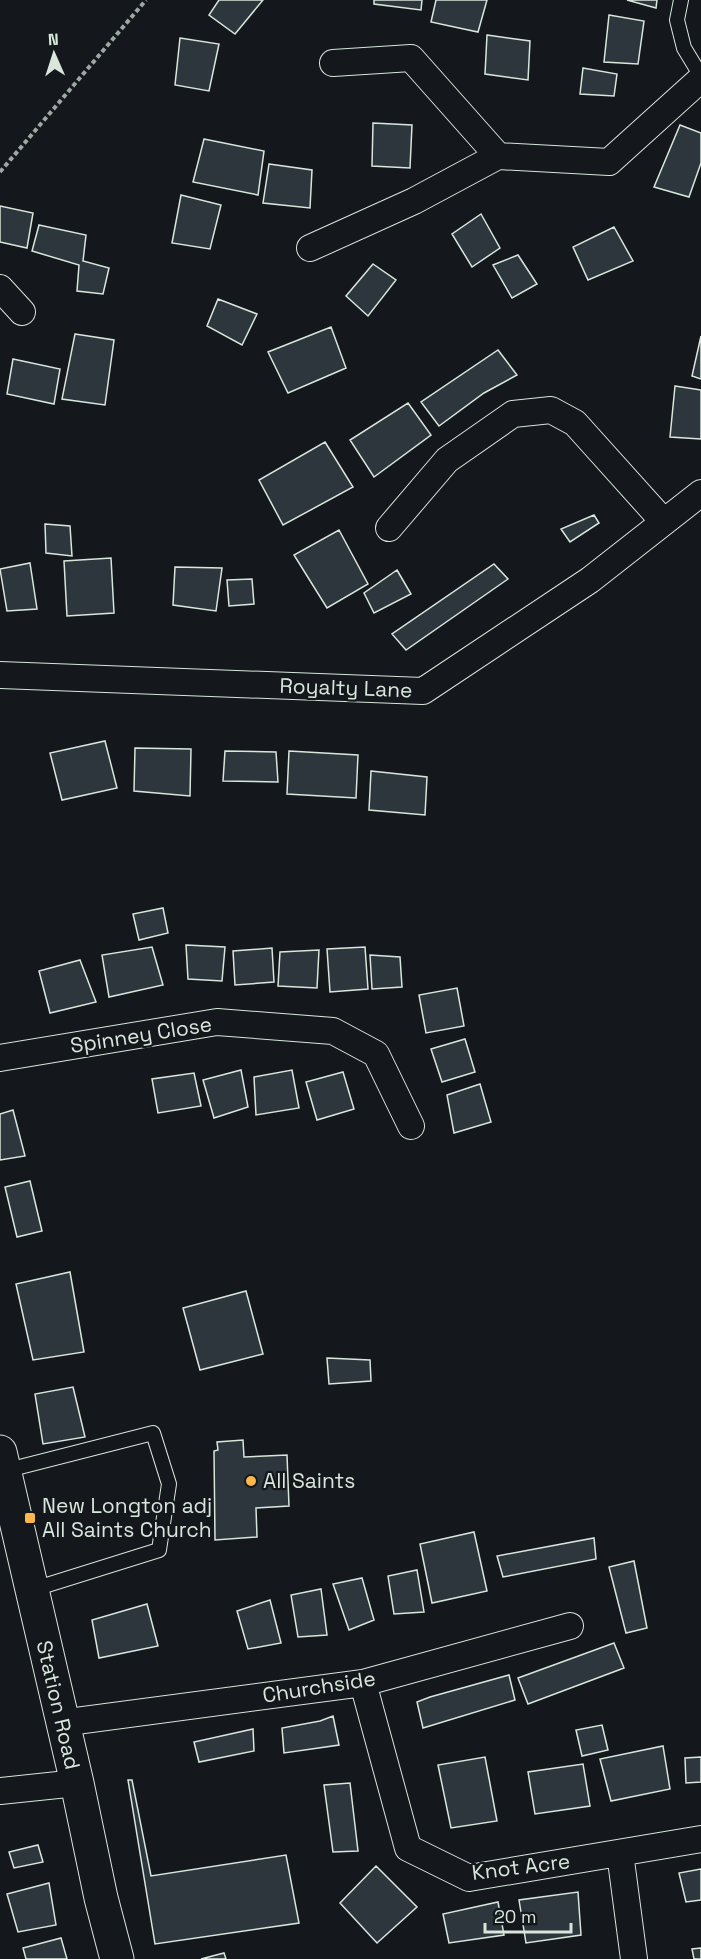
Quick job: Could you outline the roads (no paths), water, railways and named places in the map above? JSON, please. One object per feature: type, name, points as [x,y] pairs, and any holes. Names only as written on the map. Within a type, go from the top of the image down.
[{"type":"street","points":[[333,63],[411,58],[498,156]]},
{"type":"street","points":[[310,248],[414,201],[498,156],[609,162],[701,77]]},
{"type":"street","points":[[0,288],[22,312]]},
{"type":"street","points":[[389,528],[447,460],[513,414],[551,410],[575,423],[664,522]]},
{"type":"street","name":"Royalty Lane","points":[[0,675],[423,691],[590,580],[701,493]]},
{"type":"street","name":"Spinney Close","points":[[0,1058],[217,1022],[333,1031],[376,1054],[411,1126]]},
{"type":"street","name":"Station Road","points":[[2,1461],[61,1723],[77,1783],[101,1898],[117,1959]]},
{"type":"street","name":"Churchside","points":[[61,1723],[363,1683],[570,1626]]},
{"type":"street","name":"Knot Acre","points":[[363,1683],[408,1848],[469,1878],[701,1839]]},
{"type":"street","points":[[0,1791],[77,1783]]},
{"type":"street","points":[[620,1853],[634,1959]]},
{"type":"lane","points":[[681,0],[677,20],[684,48],[701,77]]},
{"type":"lane","points":[[2,1461],[153,1433],[169,1484],[159,1550],[31,1590]]},
{"type":"place","name":"All Saints","points":[[251,1481]]},
{"type":"place","name":"New Longton adj All Saints Church","points":[[30,1518]]}]
